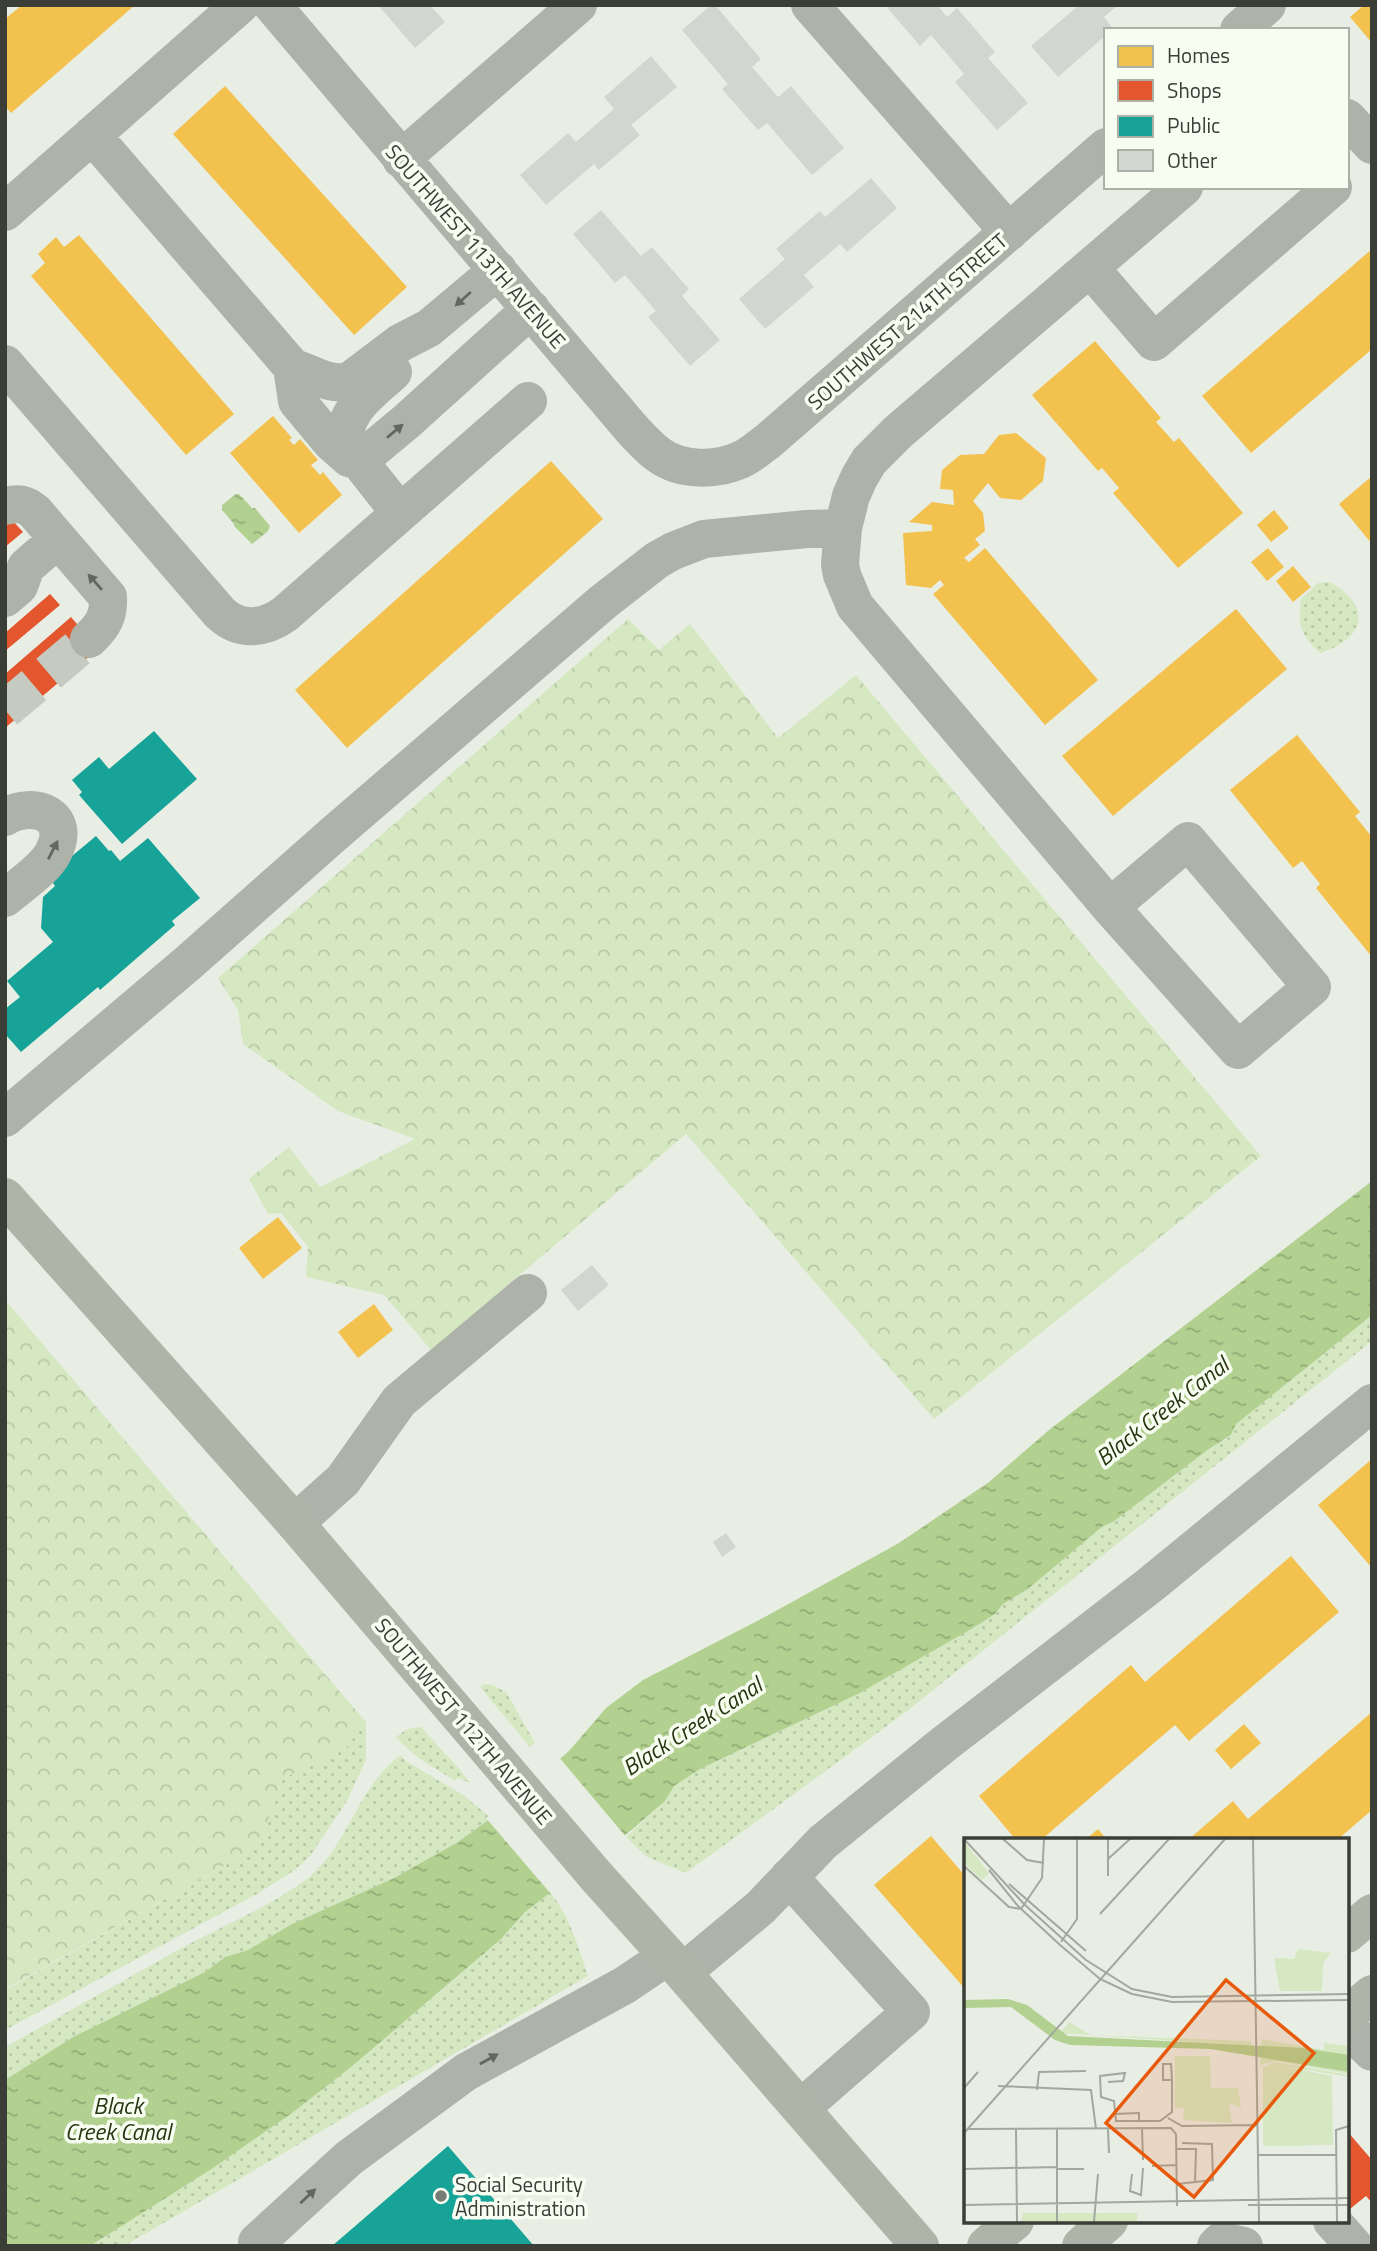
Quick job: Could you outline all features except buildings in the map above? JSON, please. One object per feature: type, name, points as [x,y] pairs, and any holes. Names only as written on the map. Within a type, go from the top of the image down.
[{"type":"main road","name":"SOUTHWEST 112TH AVENUE","points":[[5,1197],[295,1523],[596,1876],[676,1964],[920,2246]]},
{"type":"main road","points":[[1349,1932],[1372,1913]]},
{"type":"main road","points":[[1349,2013],[1372,1994]]},
{"type":"main road","points":[[986,2246],[1013,2223]]},
{"type":"main road","points":[[1081,2246],[1107,2223]]},
{"type":"street","points":[[5,212],[240,5]]},
{"type":"street","name":"SOUTHWEST 113TH AVENUE","points":[[272,5],[647,444],[668,460],[695,467]]},
{"type":"street","points":[[401,159],[578,5]]},
{"type":"street","points":[[810,5],[1009,232]]},
{"type":"street","points":[[1241,28],[1267,5]]},
{"type":"street","points":[[1349,120],[1372,145]]},
{"type":"street","points":[[92,135],[292,367],[335,383],[342,384],[363,372],[400,342],[429,328],[498,270]]},
{"type":"street","name":"SOUTHWEST 214TH STREET","points":[[695,467],[726,465],[740,460],[767,442],[1104,149]]},
{"type":"street","points":[[1349,173],[1372,154]]},
{"type":"street","points":[[1110,907],[1188,841],[1312,987],[1238,1050],[1110,907],[855,606],[840,564],[843,528],[851,496],[869,461],[898,432],[1182,189]]},
{"type":"street","points":[[1090,268],[1154,342],[1331,189]]},
{"type":"street","points":[[350,456],[407,421],[531,309]]},
{"type":"street","points":[[350,456],[343,432],[349,416],[364,397],[412,356],[429,328]]},
{"type":"street","points":[[5,364],[220,613],[241,626],[260,626],[285,614],[528,401]]},
{"type":"street","points":[[292,367],[297,401],[400,513]]},
{"type":"street","points":[[5,506],[18,503],[27,506],[108,597],[107,617],[89,639]]},
{"type":"street","points":[[5,1118],[188,963],[603,602],[657,560],[704,539],[807,528],[843,528]]},
{"type":"street","points":[[5,598],[19,586],[26,567],[58,539]]},
{"type":"street","points":[[5,817],[23,810],[46,813],[56,823],[59,836],[49,859],[5,898]]},
{"type":"street","points":[[295,1523],[343,1480],[399,1401],[528,1293]]},
{"type":"street","points":[[256,2240],[349,2158],[466,2072],[625,1985],[676,1964],[761,1907],[833,1834],[944,1744],[1150,1585],[1372,1403]]},
{"type":"street","points":[[789,1877],[911,2012],[801,2108]]},
{"type":"street","points":[[1349,2029],[1372,2052]]},
{"type":"street","points":[[1334,2223],[1354,2246]]},
{"type":"green space","points":[[1330,582],[1353,602],[1358,612],[1358,622],[1355,631],[1347,640],[1320,653],[1304,635],[1300,616],[1301,599],[1318,583]]},
{"type":"green space","points":[[628,619],[659,650],[690,624],[778,738],[856,675],[1261,1156],[934,1419],[686,1134],[431,1350],[384,1295],[306,1277],[308,1247],[281,1213],[268,1214],[249,1179],[289,1147],[320,1187],[415,1139],[338,1111],[243,1044],[238,1010],[218,978]]},
{"type":"green space","points":[[5,1300],[366,1722],[344,1750],[283,1778],[264,1832],[245,1854],[5,1989]]},
{"type":"green space","points":[[1372,1315],[1372,1341],[902,1715],[686,1873],[647,1857],[626,1837],[665,1801],[674,1786],[700,1769],[858,1694],[995,1614],[1003,1604],[1028,1589],[1103,1526],[1113,1522],[1209,1449],[1231,1436],[1235,1424]]},
{"type":"green space","points":[[484,1684],[493,1685],[506,1692],[535,1743],[530,1747],[480,1687]]},
{"type":"green space","points":[[366,1722],[366,1760],[347,1801],[310,1856],[295,1870],[257,1894],[5,2030],[5,1990],[245,1854],[264,1832],[283,1778],[344,1750]]},
{"type":"green space","points":[[421,1727],[470,1783],[458,1778],[455,1781],[417,1756],[396,1737],[407,1729]]},
{"type":"green space","points":[[401,1755],[406,1761],[463,1795],[491,1818],[458,1842],[394,1878],[292,1924],[248,1950],[225,1957],[205,1972],[73,2037],[5,2080],[5,2047],[178,1950],[261,1908],[308,1878],[334,1849],[374,1782]]},
{"type":"green space","points":[[549,1891],[568,1921],[588,1976],[124,2246],[90,2246],[292,2113],[501,1939],[525,1912]]},
{"type":"water","points":[[236,494],[255,508],[270,526],[268,531],[252,544],[222,510],[222,505]]},
{"type":"water","name":"Black Creek Canal","points":[[1372,1181],[1372,1315],[1236,1424],[1231,1435],[1113,1522],[1103,1526],[1028,1589],[1003,1604],[995,1614],[973,1628],[858,1694],[700,1769],[674,1786],[665,1801],[634,1828],[525,1912],[501,1939],[351,2067],[292,2113],[213,2168],[90,2246],[5,2246],[5,2080],[73,2037],[205,1972],[225,1957],[248,1950],[292,1924],[394,1878],[458,1842],[491,1818],[569,1751],[606,1708],[643,1680],[899,1543],[989,1482],[1049,1430]]},
{"type":"pier","points":[[558,1756],[627,1838],[551,1894],[486,1818]]},
{"type":"tunnel","points":[[5,710],[89,639]]},
{"type":"place","name":"Social Security Administration","points":[[441,2196]]}]
